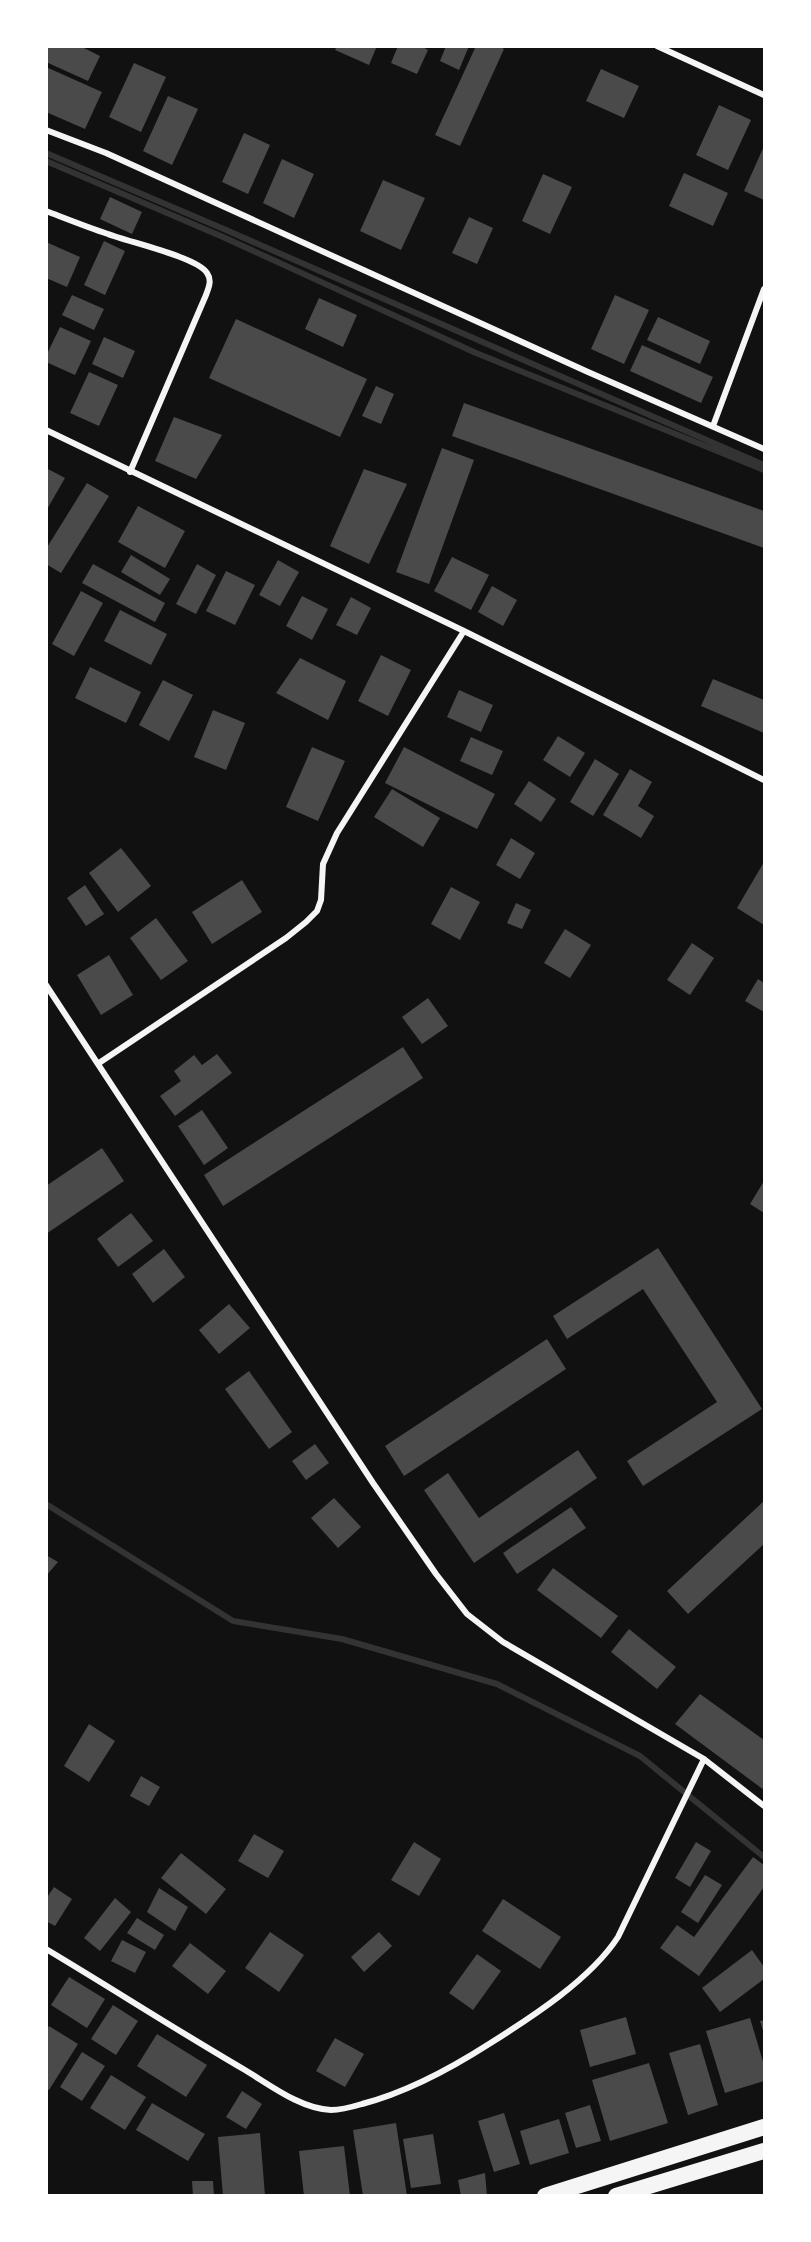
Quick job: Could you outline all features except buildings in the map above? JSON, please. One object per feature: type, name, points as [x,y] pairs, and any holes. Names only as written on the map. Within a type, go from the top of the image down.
[{"type":"highway","points":[[545,2196],[765,2127]]},
{"type":"highway","points":[[616,2196],[765,2151]]},
{"type":"street","points":[[657,46],[765,95]]},
{"type":"street","points":[[46,130],[106,153],[588,372],[765,449]]},
{"type":"street","points":[[46,211],[109,235],[186,260],[200,266],[208,274],[210,281],[206,295],[130,472]]},
{"type":"street","points":[[713,426],[765,289]]},
{"type":"street","points":[[46,430],[464,631],[765,780]]},
{"type":"street","points":[[99,1064],[286,938],[317,911],[321,900],[323,864],[337,833],[464,631]]},
{"type":"street","points":[[46,985],[373,1483],[436,1574],[467,1614],[503,1642],[704,1759],[765,1806]]},
{"type":"street","points":[[46,1949],[287,2094],[317,2108],[341,2110],[405,2090],[458,2064],[510,2031],[593,1969],[608,1953],[618,1937],[704,1759]]},
{"type":"waterway","points":[[46,153],[764,465]]},
{"type":"waterway","points":[[46,161],[223,237],[476,353],[764,470]]},
{"type":"waterway","points":[[46,1504],[233,1621],[342,1639],[497,1684],[640,1756],[764,1857]]}]
